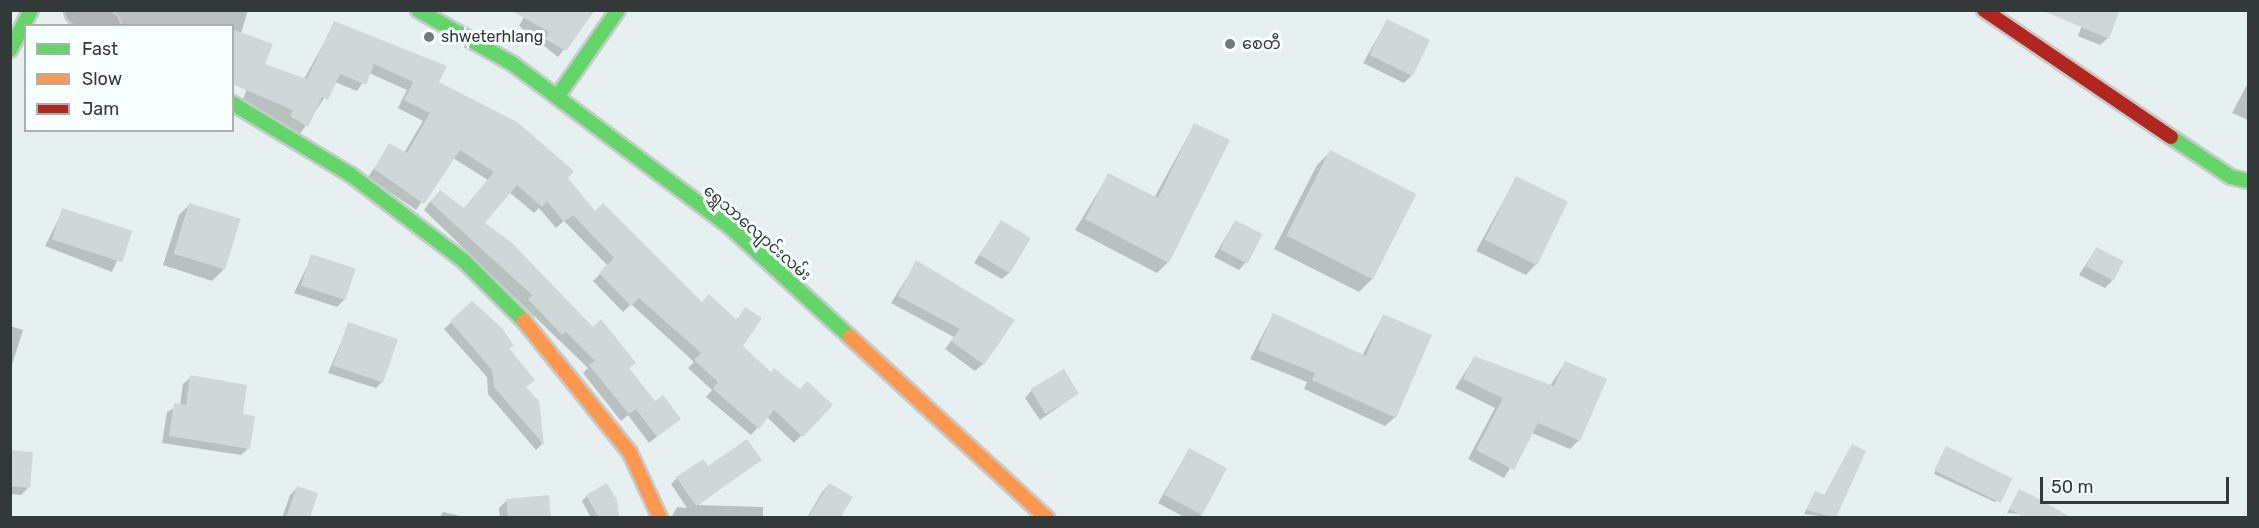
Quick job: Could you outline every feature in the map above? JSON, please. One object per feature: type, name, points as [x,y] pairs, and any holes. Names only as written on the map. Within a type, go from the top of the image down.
[{"type":"street","points":[[24,24],[32,10]]},
{"type":"street","points":[[80,10],[102,24]]},
{"type":"street","name":"ရွှေသာလျောင်းလမ်း","points":[[418,10],[513,64],[730,227],[1047,518]]},
{"type":"street","points":[[558,97],[618,10]]},
{"type":"street","points":[[1984,10],[2231,177],[2248,181]]},
{"type":"street","points":[[10,50],[24,25]]},
{"type":"street","points":[[234,103],[351,175],[464,261],[540,337],[630,453],[660,518]]},
{"type":"building","points":[[510,10],[595,10],[566,51],[545,39],[549,32]]},
{"type":"building","points":[[2041,10],[2120,10],[2109,39]]},
{"type":"building","points":[[1387,19],[1430,40],[1413,76],[1369,55]]},
{"type":"building","points":[[334,21],[447,66],[439,82],[517,122],[574,171],[568,178],[595,211],[603,203],[702,302],[709,294],[737,320],[745,307],[762,318],[743,346],[771,372],[774,368],[800,389],[807,381],[833,405],[803,437],[774,410],[759,429],[713,389],[718,382],[694,360],[701,353],[639,298],[631,306],[599,273],[614,258],[573,215],[564,222],[547,201],[542,207],[517,185],[485,223],[511,242],[593,327],[601,319],[636,363],[629,368],[655,401],[663,395],[681,419],[657,437],[636,409],[629,414],[589,365],[595,361],[566,332],[562,335],[528,299],[532,295],[430,202],[440,190],[464,208],[494,172],[460,150],[424,204],[374,169],[389,143],[407,153],[430,113],[404,100],[413,82],[374,64],[366,85],[340,74],[328,100],[322,97],[308,127],[290,116],[293,110],[234,85],[234,30],[273,44],[265,64],[307,79]]},
{"type":"building","points":[[1194,123],[1230,140],[1169,263],[1085,219],[1108,173],[1158,198]]},
{"type":"building","points":[[1330,150],[1416,194],[1373,280],[1286,236]]},
{"type":"building","points":[[1516,176],[1568,201],[1537,265],[1485,240]]},
{"type":"building","points":[[189,203],[241,219],[225,269],[174,254]]},
{"type":"building","points":[[62,208],[132,231],[122,262],[52,239]]},
{"type":"building","points":[[1001,220],[1031,238],[1010,273],[980,255]]},
{"type":"building","points":[[1235,220],[1263,234],[1248,263],[1220,249]]},
{"type":"building","points":[[2096,247],[2124,261],[2114,281],[2086,267]]},
{"type":"building","points":[[311,254],[356,269],[346,300],[301,285]]},
{"type":"building","points":[[916,260],[1015,320],[984,365],[951,341],[960,329],[898,296]]},
{"type":"building","points":[[472,301],[502,328],[514,346],[509,348],[535,380],[526,387],[539,401],[544,445],[494,387],[492,370],[450,321]]},
{"type":"building","points":[[1273,313],[1366,356],[1383,314],[1432,335],[1396,418],[1312,380],[1315,373],[1258,350]]},
{"type":"building","points":[[348,322],[398,339],[383,383],[333,365]]},
{"type":"building","points":[[1474,356],[1554,386],[1565,361],[1607,379],[1580,441],[1538,423],[1514,470],[1476,450],[1503,398],[1463,379]]},
{"type":"building","points":[[1064,369],[1079,394],[1046,414],[1031,389]]},
{"type":"building","points":[[190,375],[247,385],[243,414],[255,416],[250,449],[169,436],[174,403],[186,405]]},
{"type":"building","points":[[747,439],[762,460],[696,506],[676,477],[703,459],[708,466]]},
{"type":"building","points":[[1852,444],[1866,451],[1836,518],[1806,510],[1815,491],[1825,495]]},
{"type":"building","points":[[1946,446],[2013,478],[2001,503],[1934,470]]},
{"type":"building","points":[[1189,448],[1227,468],[1202,515],[1164,495]]},
{"type":"building","points":[[10,450],[33,452],[30,488],[10,486]]},
{"type":"building","points":[[607,483],[617,500],[619,518],[599,518],[586,495]]},
{"type":"building","points":[[829,483],[853,497],[840,518],[808,518]]},
{"type":"building","points":[[297,486],[318,493],[310,518],[286,518]]},
{"type":"building","points":[[2019,489],[2072,518],[2026,518],[2009,509]]},
{"type":"building","points":[[549,495],[551,518],[508,518],[506,499]]},
{"type":"traffic: fast","points":[[10,50],[31,10]]},
{"type":"traffic: fast","points":[[418,10],[513,64],[730,227],[850,337]]},
{"type":"traffic: fast","points":[[557,97],[618,10]]},
{"type":"traffic: fast","points":[[234,104],[351,175],[464,261],[524,321]]},
{"type":"traffic: fast","points":[[2171,137],[2231,177],[2248,181]]},
{"type":"traffic: slow","points":[[524,321],[630,453],[660,518]]},
{"type":"traffic: slow","points":[[850,337],[1047,518]]},
{"type":"traffic: jam","points":[[1984,10],[2171,137]]},
{"type":"place","name":"shweterhlang","points":[[429,37]]},
{"type":"place","name":"စေတီ","points":[[1230,44]]}]
